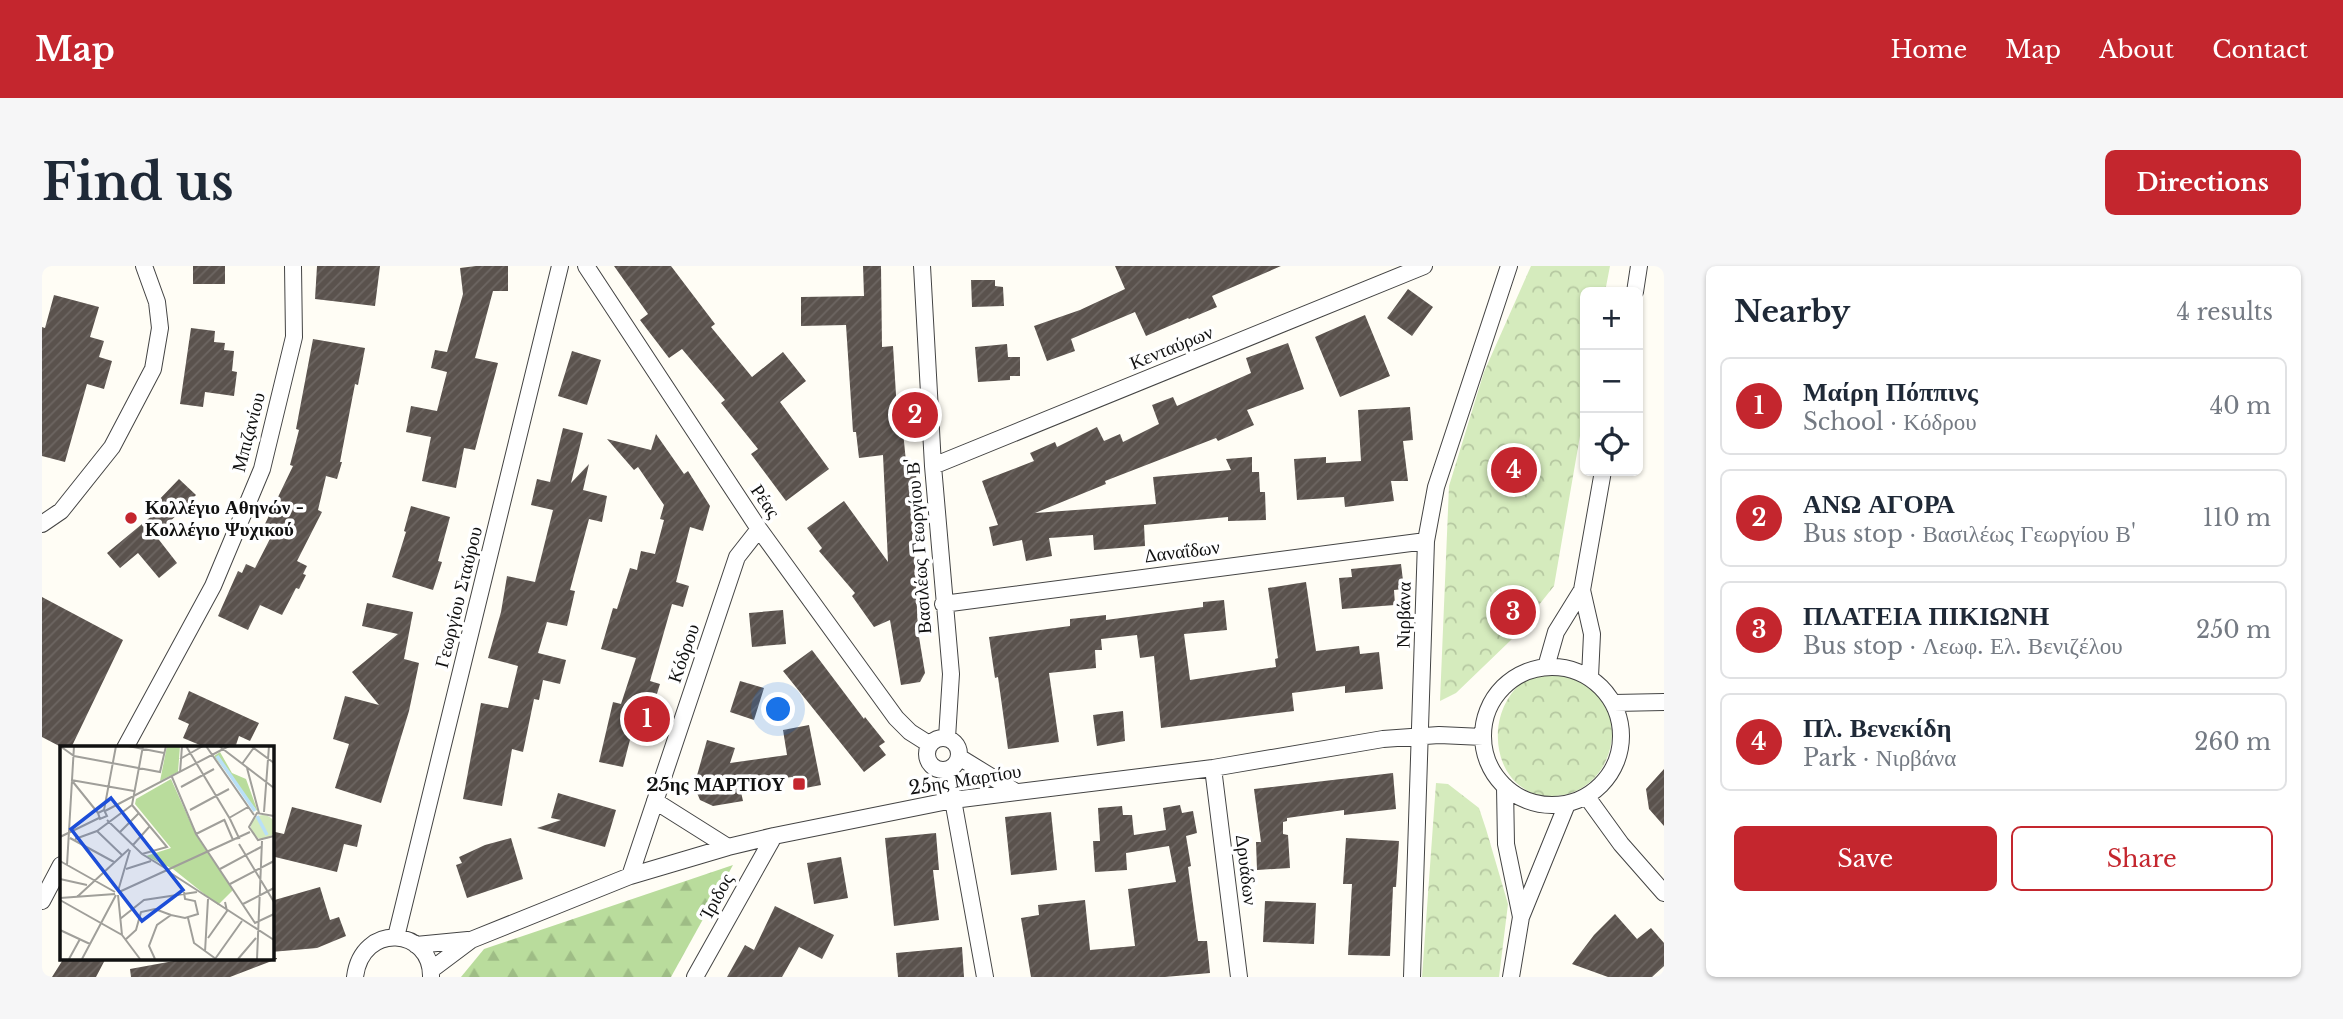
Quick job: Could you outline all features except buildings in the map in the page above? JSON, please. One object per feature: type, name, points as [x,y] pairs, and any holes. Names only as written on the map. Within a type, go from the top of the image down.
[{"type":"street","points":[[42,524],[61,511],[111,447],[153,369],[160,328],[157,302],[144,266]]},
{"type":"street","name":"Μπιζανίου","points":[[126,746],[213,586],[262,469],[294,337],[293,266]]},
{"type":"street","name":"Γεωργίου Σταύρου","points":[[396,937],[561,266]]},
{"type":"street","name":"Ρέας","points":[[586,266],[759,529],[896,718],[910,732],[929,744]]},
{"type":"street","name":"Βασιλέως Γεωργίου Β'","points":[[922,266],[933,466],[951,674],[947,738]]},
{"type":"street","name":"Κενταύρων","points":[[933,466],[1424,266]]},
{"type":"street","name":"Νιρβάνα","points":[[1412,977],[1426,541],[1436,487],[1509,266]]},
{"type":"street","points":[[1635,287],[1639,266]]},
{"type":"street","points":[[1546,667],[1556,632],[1582,590],[1602,476]]},
{"type":"street","name":"Κόδρου","points":[[630,876],[737,557],[759,529]]},
{"type":"street","name":"Δαναΐδων","points":[[943,604],[1426,541]]},
{"type":"street","points":[[1582,590],[1592,634],[1590,677]]},
{"type":"street","points":[[1569,668],[1590,677],[1604,689],[1614,703],[1620,720],[1618,757],[1610,774],[1587,796],[1567,804],[1534,803],[1519,797],[1505,787],[1493,773],[1486,756],[1483,737],[1488,708],[1501,690],[1532,669],[1569,668]]},
{"type":"street","points":[[1614,703],[1664,702]]},
{"type":"street","name":"25ης Μαρτίου","points":[[416,945],[471,940],[630,876],[728,847],[953,800],[1213,768],[1383,739],[1421,736],[1483,737]]},
{"type":"street","points":[[940,737],[947,738],[957,745],[959,757],[956,763],[946,770],[933,767],[929,762],[929,744],[940,737]]},
{"type":"street","points":[[959,757],[1016,792]]},
{"type":"street","name":"Δρυάδων","points":[[1213,768],[1239,977]]},
{"type":"street","points":[[946,770],[985,977]]},
{"type":"street","points":[[1505,787],[1506,844],[1521,917]]},
{"type":"street","points":[[1587,796],[1621,844],[1664,893]]},
{"type":"street","points":[[655,801],[728,847]]},
{"type":"street","points":[[1511,977],[1521,917],[1567,804]]},
{"type":"street","name":"Ίριδος","points":[[695,977],[774,836]]},
{"type":"street","points":[[42,901],[60,867]]},
{"type":"street","points":[[354,977],[356,964],[371,944],[396,937],[416,945],[426,957],[431,974]]},
{"type":"street","name":"25ης Μαρτίου","points":[[431,974],[471,940]]},
{"type":"green space","points":[[1531,266],[1610,266],[1606,287],[1580,287],[1580,436],[1554,586],[1511,640],[1456,693],[1440,701],[1449,486],[1484,372]]},
{"type":"green space","points":[[1554,674],[1581,681],[1599,696],[1609,715],[1612,736],[1607,758],[1596,776],[1578,790],[1555,796],[1534,793],[1518,784],[1506,770],[1498,733],[1501,714],[1509,696],[1523,682]]},
{"type":"green space","points":[[1436,783],[1448,784],[1479,808],[1486,829],[1508,904],[1499,977],[1422,977]]},
{"type":"green space","points":[[733,865],[671,977],[461,977],[484,949]]},
{"type":"place","name":"ΑΝΩ ΑΓΟΡΑ","points":[[915,415]]},
{"type":"place","name":"Πλ. Βενεκίδη","points":[[1514,470]]},
{"type":"place","name":"Κολλέγιο Αθηνών - Κολλέγιο Ψυχικού","points":[[131,518]]},
{"type":"place","name":"ΠΛΑΤΕΙΑ ΠΙΚΙΩΝΗ","points":[[1513,612]]},
{"type":"place","name":"Μαίρη Πόππινς","points":[[647,719]]},
{"type":"place","name":"25ης ΜΑΡΤΙΟΥ","points":[[799,784]]}]
